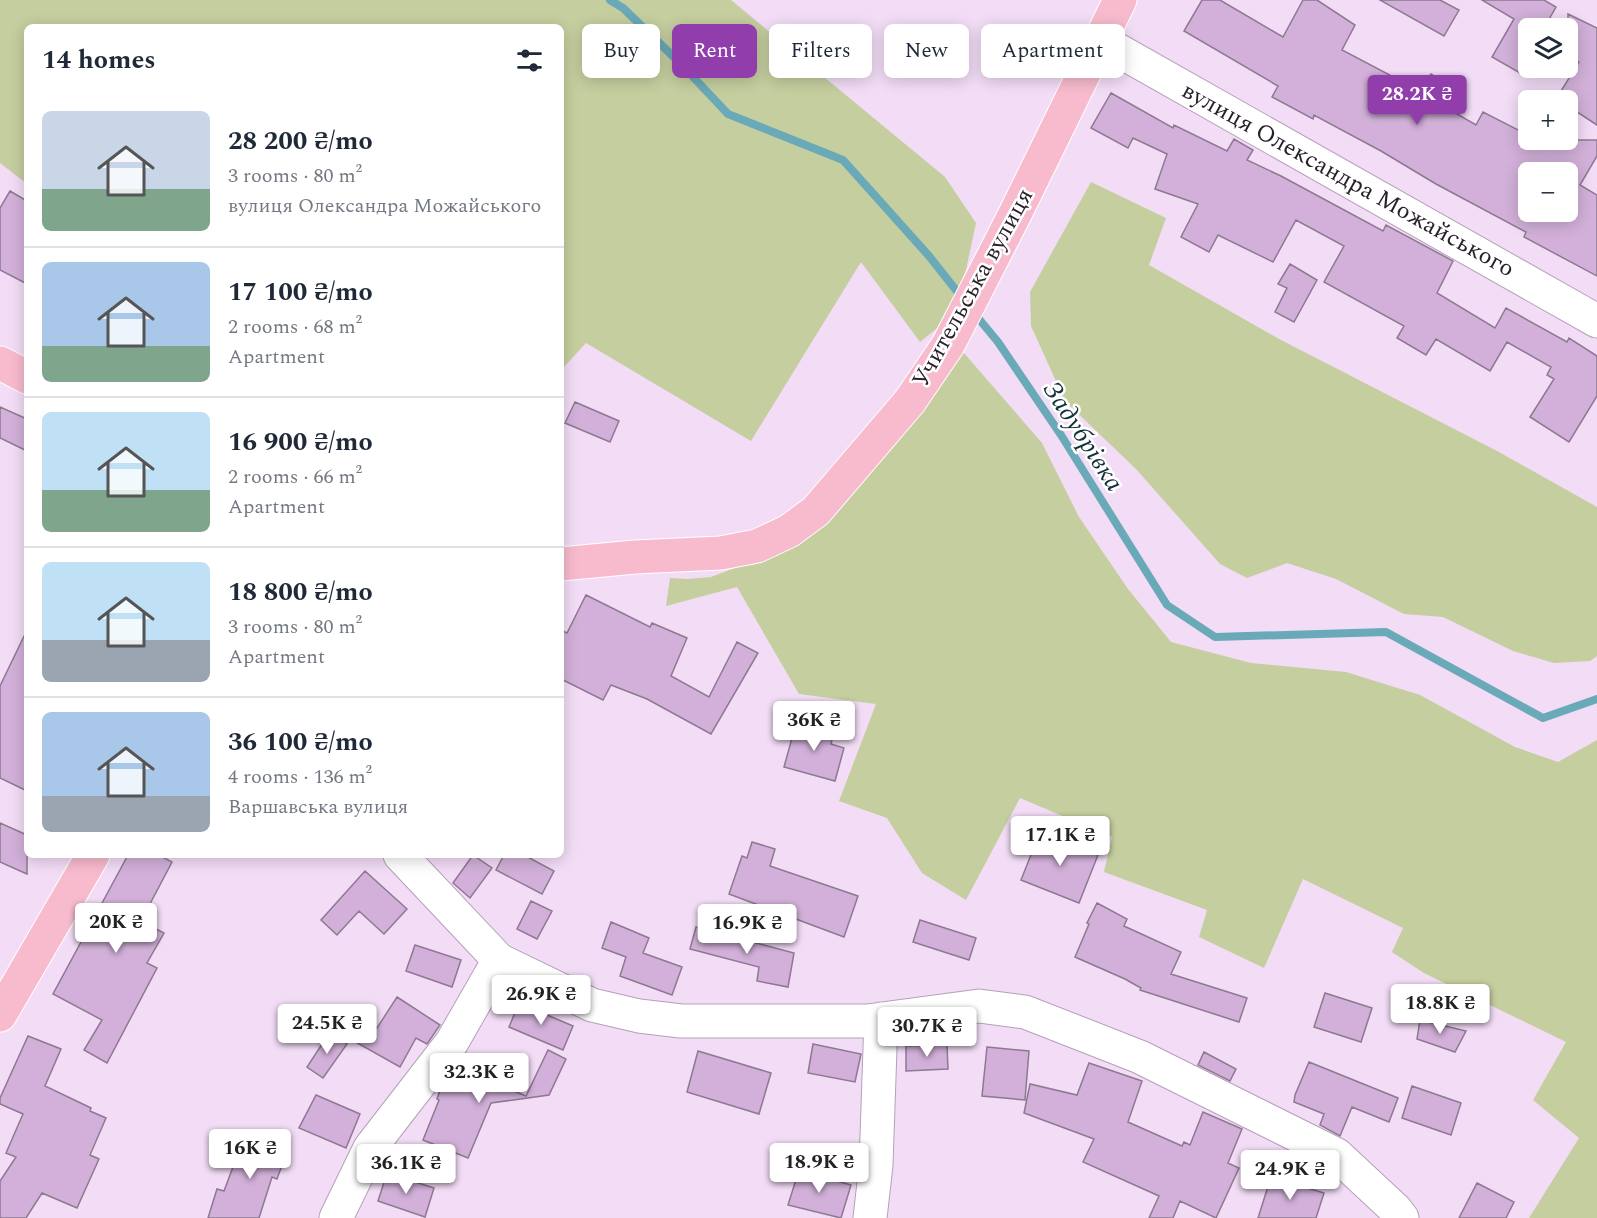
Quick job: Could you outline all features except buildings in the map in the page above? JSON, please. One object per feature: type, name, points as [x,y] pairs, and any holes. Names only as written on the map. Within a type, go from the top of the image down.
[{"type":"main road","name":"Учительська вулиця","points":[[1108,24],[1120,0]]},
{"type":"main road","name":"Учительська вулиця","points":[[564,564],[635,557],[721,553],[757,546],[789,531],[816,511],[903,410],[948,345],[1081,78]]},
{"type":"main road","points":[[0,363],[24,375]]},
{"type":"main road","points":[[0,1015],[91,858]]},
{"type":"street","name":"вулиця Олександра Можайського","points":[[1125,54],[1597,321]]},
{"type":"street","points":[[403,858],[499,960],[592,1005],[639,1016],[681,1021],[881,1019],[979,1006],[1025,1012],[1140,1057],[1336,1155],[1402,1218]]},
{"type":"street","points":[[336,1218],[370,1148],[452,1042],[499,960]]},
{"type":"street","points":[[870,1218],[876,1165],[881,1019]]},
{"type":"green space","points":[[0,0],[731,0],[769,31],[769,78],[825,78],[945,177],[976,223],[966,270],[946,321],[920,342],[861,262],[751,441],[586,343],[564,367],[564,24],[24,24],[24,182],[0,163]]},
{"type":"green space","points":[[1091,182],[1166,218],[1149,265],[1281,340],[1499,452],[1597,507],[1597,656],[1590,661],[1554,663],[1513,651],[1443,617],[1404,614],[1336,579],[1287,563],[1247,578],[1220,564],[1136,469],[1065,401],[1031,326],[1030,292]]},
{"type":"green space","points":[[957,345],[1042,443],[1079,517],[1128,589],[1171,642],[1251,663],[1346,672],[1420,695],[1515,747],[1558,762],[1597,740],[1597,1218],[1529,1218],[1579,1138],[1533,1100],[1566,1042],[1424,973],[1392,952],[1403,928],[1303,879],[1264,968],[1199,937],[1207,910],[1104,872],[1112,837],[1020,798],[966,900],[922,873],[887,818],[839,801],[876,704],[799,694],[737,587],[666,606],[670,578],[711,577],[759,559]]},
{"type":"waterway","name":"Задубрівка","points":[[610,0],[623,8],[679,62],[728,114],[843,160],[929,256],[963,299]]},
{"type":"waterway","name":"Задубрівка","points":[[974,313],[998,342],[1061,435],[1167,605],[1215,637],[1386,632],[1543,718],[1597,699]]}]
